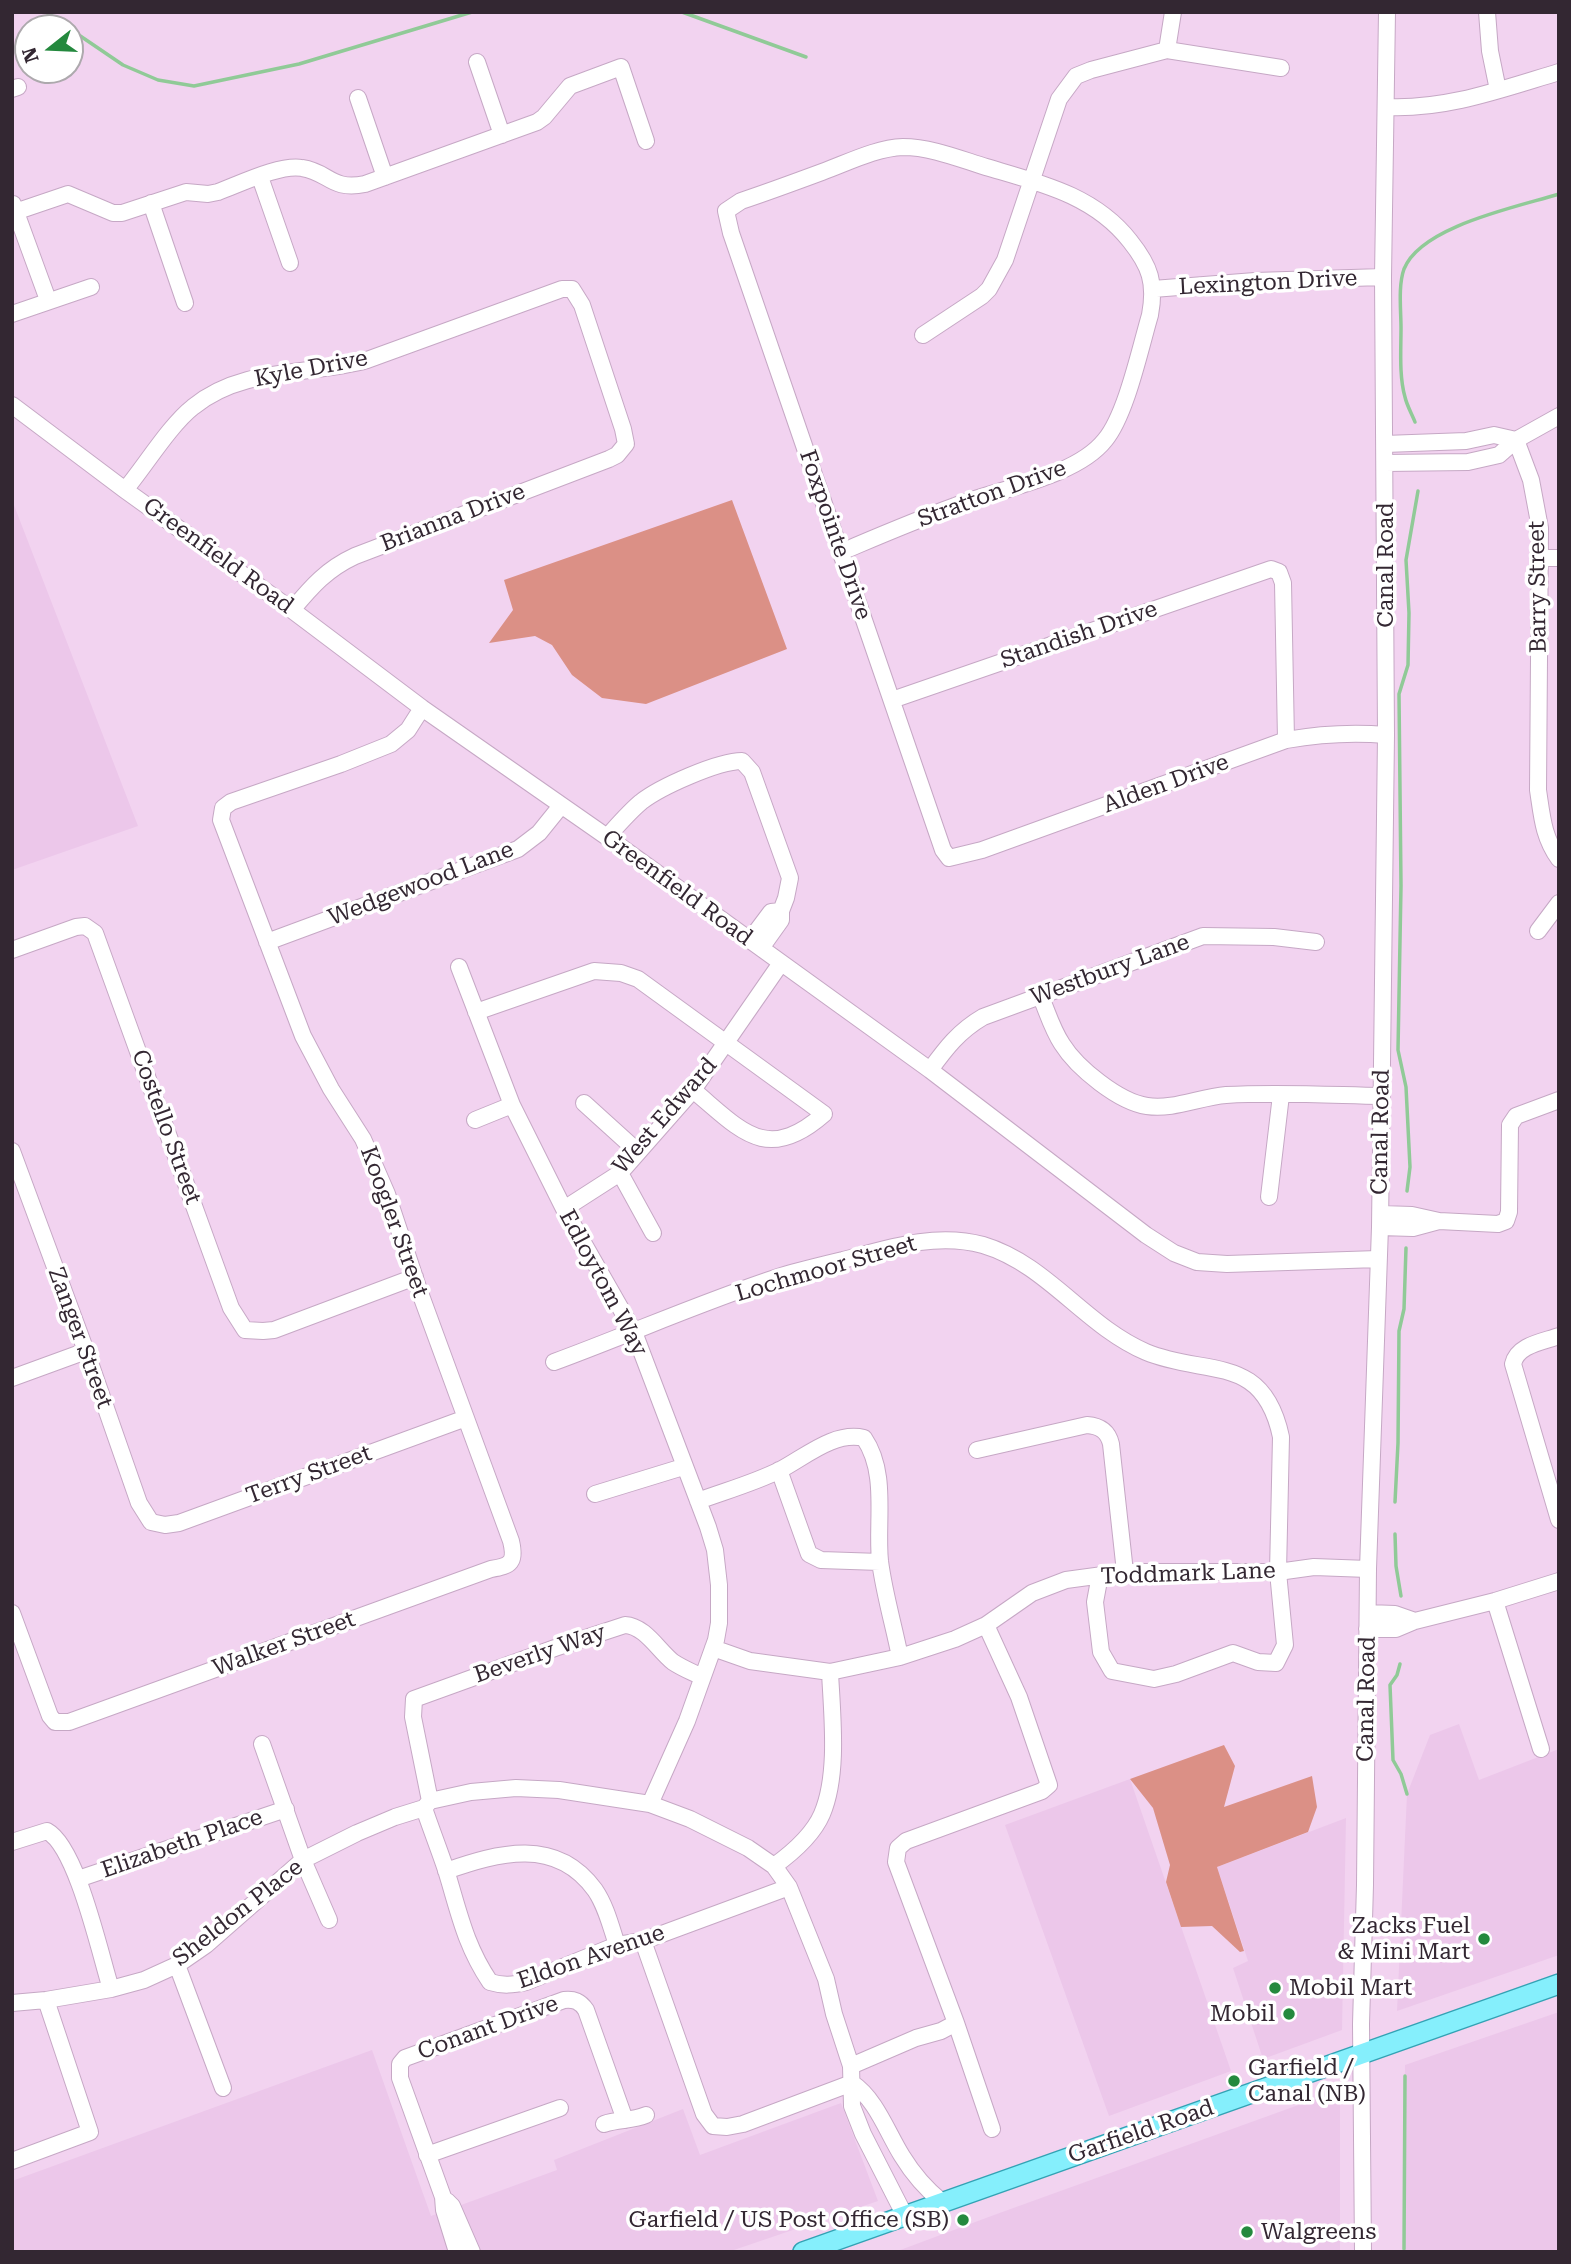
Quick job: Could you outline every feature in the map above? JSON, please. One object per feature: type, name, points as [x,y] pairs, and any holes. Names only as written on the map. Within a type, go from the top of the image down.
[{"type":"main road","name":"Garfield Road","points":[[803,2252],[1559,1984]]},
{"type":"street","points":[[1167,50],[1173,12]]},
{"type":"street","name":"Canal Road","points":[[1363,2252],[1361,2053],[1368,1569],[1380,1220],[1386,735],[1383,277],[1387,12]]},
{"type":"street","points":[[1487,12],[1490,51],[1499,90]]},
{"type":"street","points":[[923,335],[989,289],[1005,260],[1059,99],[1076,76],[1167,50],[1281,68]]},
{"type":"street","points":[[477,62],[502,135]]},
{"type":"street","points":[[48,300],[13,208],[68,194],[113,213],[122,213],[186,192],[218,192],[288,168],[299,167],[345,186],[365,184],[530,125],[544,117],[570,86],[621,67],[646,141]]},
{"type":"street","points":[[1387,107],[1443,104],[1559,72]]},
{"type":"street","points":[[358,98],[386,177]]},
{"type":"street","name":"Foxpointe Drive","points":[[949,858],[934,827],[731,233],[726,211],[741,201],[884,150],[904,147],[934,152],[1033,180]]},
{"type":"street","points":[[260,177],[290,263]]},
{"type":"street","points":[[1033,180],[1078,197],[1119,227],[1144,261],[1153,289]]},
{"type":"street","points":[[151,203],[185,303]]},
{"type":"street","name":"Lexington Drive","points":[[1153,289],[1255,281],[1383,277]]},
{"type":"street","points":[[12,314],[91,286]]},
{"type":"street","name":"Kyle Drive","points":[[125,490],[180,420],[192,407],[210,395],[262,376],[341,367],[367,360],[562,289],[572,289],[582,305],[626,444]]},
{"type":"street","name":"Stratton Drive","points":[[841,552],[957,505],[1066,469],[1094,452],[1116,423],[1150,315],[1153,289]]},
{"type":"street","name":"Greenfield Road","points":[[12,405],[422,708],[560,807],[607,837],[930,1070],[1146,1235],[1174,1253],[1197,1262],[1227,1264],[1378,1259]]},
{"type":"street","points":[[1385,463],[1468,461],[1499,456],[1516,440],[1559,416]]},
{"type":"street","points":[[1385,444],[1466,441],[1494,435],[1516,440]]},
{"type":"street","name":"Barry Street","points":[[1516,440],[1531,481],[1539,528],[1538,790],[1549,845],[1559,859]]},
{"type":"street","points":[[1421,443],[1422,462]]},
{"type":"street","name":"Brianna Drive","points":[[292,610],[334,566],[384,544],[609,459],[626,444]]},
{"type":"street","points":[[1540,558],[1559,558]]},
{"type":"street","name":"Standish Drive","points":[[892,700],[1266,570],[1276,570],[1283,583],[1286,740]]},
{"type":"street","name":"Koogler Street","points":[[422,708],[408,730],[391,744],[231,802],[220,813],[223,829],[313,1056],[363,1139],[387,1194],[511,1541],[511,1562]]},
{"type":"street","name":"Alden Drive","points":[[949,858],[982,850],[1286,740],[1330,733],[1386,735]]},
{"type":"street","points":[[607,837],[639,804],[657,792],[721,764],[742,761],[752,772],[790,878],[780,911],[781,920],[756,944]]},
{"type":"street","name":"Wedgewood Lane","points":[[267,942],[518,849],[539,833],[560,807]]},
{"type":"street","points":[[1538,930],[1559,903]]},
{"type":"street","name":"Costello Street","points":[[12,950],[65,930],[85,926],[95,933],[231,1308],[245,1330],[253,1332],[274,1329],[415,1278]]},
{"type":"street","name":"Westbury Lane","points":[[930,1070],[953,1038],[983,1017],[1203,936],[1274,937],[1316,942]]},
{"type":"street","name":"West Edward","points":[[564,1209],[620,1173],[693,1090],[781,963]]},
{"type":"street","name":"Edloytom Way","points":[[459,967],[512,1105],[564,1209],[634,1332],[708,1527],[718,1566],[719,1623],[702,1677]]},
{"type":"street","points":[[476,1012],[594,971],[606,971],[638,979],[824,1114],[811,1126],[794,1134],[774,1140],[761,1140],[745,1133],[693,1090]]},
{"type":"street","points":[[1040,995],[1063,1046],[1106,1087],[1146,1106],[1167,1106],[1224,1095],[1382,1096]]},
{"type":"street","points":[[1269,1197],[1281,1095]]},
{"type":"street","points":[[1380,1220],[1497,1224],[1506,1221],[1509,1212],[1510,1125],[1516,1116],[1559,1100]]},
{"type":"street","points":[[584,1103],[637,1151]]},
{"type":"street","points":[[475,1120],[512,1105]]},
{"type":"street","name":"Zanger Street","points":[[12,1151],[139,1503],[151,1522]]},
{"type":"street","points":[[620,1173],[653,1233]]},
{"type":"street","name":"Lochmoor Street","points":[[554,1362],[782,1276],[887,1248],[928,1241],[983,1245],[1042,1276],[1112,1333],[1146,1352],[1182,1363],[1212,1366],[1236,1373],[1253,1384],[1267,1398],[1276,1415],[1281,1437],[1278,1572],[1283,1607],[1284,1645],[1276,1662],[1258,1662],[1233,1653],[1176,1674],[1154,1679],[1112,1671],[1101,1652],[1095,1602],[1100,1575]]},
{"type":"street","points":[[1559,1336],[1528,1346],[1516,1356],[1513,1364],[1559,1520]]},
{"type":"street","points":[[12,1378],[86,1351]]},
{"type":"street","name":"Terry Street","points":[[151,1522],[166,1525],[179,1523],[466,1418]]},
{"type":"street","points":[[976,1450],[1087,1425],[1101,1428],[1111,1444],[1125,1572]]},
{"type":"street","points":[[698,1501],[779,1470],[836,1440],[864,1438],[876,1467],[880,1562],[900,1657],[830,1672],[750,1661],[713,1648]]},
{"type":"street","points":[[595,1494],[684,1467]]},
{"type":"street","points":[[779,1470],[809,1555],[821,1560],[880,1562]]},
{"type":"street","name":"Walker Street","points":[[12,1613],[50,1716],[55,1722],[69,1722],[491,1569],[505,1567],[511,1562]]},
{"type":"street","name":"Toddmark Lane","points":[[900,1657],[945,1643],[986,1625],[1032,1593],[1066,1580],[1125,1572],[1278,1572],[1314,1567],[1368,1569]]},
{"type":"street","points":[[1368,1621],[1396,1629],[1415,1621],[1495,1601],[1559,1581]]},
{"type":"street","points":[[1495,1601],[1541,1749]]},
{"type":"street","name":"Beverly Way","points":[[427,1804],[413,1717],[414,1699],[625,1625],[633,1626],[671,1660],[702,1677]]},
{"type":"street","points":[[986,1625],[1019,1697],[1049,1785],[1042,1791],[906,1841],[898,1848],[896,1861],[992,2129]]},
{"type":"street","points":[[830,1672],[832,1758],[829,1789],[822,1814],[798,1845],[774,1866],[789,1887],[826,1979],[850,2066],[852,2106],[863,2134],[905,2216]]},
{"type":"street","points":[[650,1804],[687,1721],[702,1677]]},
{"type":"street","points":[[262,1744],[303,1860],[329,1920]]},
{"type":"street","name":"Sheldon Place","points":[[12,2003],[111,1989],[144,1980],[177,1965],[206,1945],[303,1860],[357,1833],[427,1804],[471,1792],[516,1788],[559,1790],[650,1804],[722,1833],[774,1866]]},
{"type":"street","name":"Eldon Avenue","points":[[427,1804],[463,1930],[472,1953],[490,1982],[512,1986],[617,1945],[643,1941],[789,1887]]},
{"type":"street","name":"Elizabeth Place","points":[[78,1879],[286,1809]]},
{"type":"street","points":[[12,1842],[47,1831],[55,1835],[62,1845],[78,1879],[111,1989]]},
{"type":"street","points":[[446,1871],[489,1857],[517,1853],[557,1859],[575,1870],[595,1889],[617,1945]]},
{"type":"street","points":[[643,1941],[704,2114],[713,2126],[743,2124],[852,2083]]},
{"type":"street","points":[[177,1965],[223,2088]]},
{"type":"street","points":[[12,2161],[90,2133],[46,2000]]},
{"type":"street","name":"Conant Drive","points":[[428,2155],[400,2078],[400,2064],[410,2055],[564,2000],[578,2001],[586,2010],[625,2120]]},
{"type":"street","points":[[850,2066],[956,2023]]},
{"type":"street","points":[[852,2083],[864,2091],[902,2156],[926,2190],[942,2202]]},
{"type":"street","points":[[457,2252],[444,2210],[443,2197],[428,2155],[560,2108]]},
{"type":"street","points":[[604,2124],[615,2120],[634,2120],[646,2115]]},
{"type":"street","points":[[443,2197],[452,2206],[472,2252]]},
{"type":"shaded area","points":[[12,500],[138,826],[12,870]]},
{"type":"shaded area","points":[[732,500],[787,649],[646,704],[602,698],[572,675],[552,645],[535,636],[489,643],[513,610],[504,580]]},
{"type":"shaded area","points":[[1459,1724],[1479,1780],[1559,1749],[1559,1955],[1397,2011],[1407,1794],[1430,1735]]},
{"type":"shaded area","points":[[1224,1745],[1235,1766],[1224,1807],[1312,1776],[1317,1807],[1308,1832],[1217,1867],[1244,1951],[1240,1952],[1212,1926],[1181,1927],[1166,1882],[1170,1865],[1153,1808],[1130,1779]]},
{"type":"shaded area","points":[[1130,1779],[1231,2071],[1109,2116],[1005,1825]]},
{"type":"shaded area","points":[[1346,1818],[1342,2030],[1263,2059],[1233,1968],[1248,1961],[1217,1867]]},
{"type":"shaded area","points":[[1559,2012],[1559,2252],[1404,2252],[1405,2065]]},
{"type":"shaded area","points":[[372,2050],[431,2216],[557,2170],[554,2160],[683,2109],[700,2155],[841,2103],[878,2201],[728,2252],[12,2252],[12,2181]]},
{"type":"shaded area","points":[[1340,2090],[1340,2252],[895,2252],[994,2215]]},
{"type":"waterway","points":[[84,39],[123,65],[158,80],[194,86],[299,64],[472,12]]},
{"type":"waterway","points":[[682,12],[806,57]]},
{"type":"waterway","points":[[1415,422],[1406,400],[1401,372],[1400,290],[1404,269],[1414,254],[1429,241],[1449,230],[1496,212],[1559,194]]},
{"type":"waterway","points":[[1407,1191],[1410,1167],[1406,1087],[1398,1050],[1401,886],[1399,694],[1408,665],[1406,560],[1418,491]]},
{"type":"waterway","points":[[1395,1502],[1399,1331],[1404,1309],[1406,1248]]},
{"type":"waterway","points":[[1395,1534],[1401,1596]]},
{"type":"waterway","points":[[1400,1664],[1390,1685],[1393,1760],[1407,1794]]},
{"type":"waterway","points":[[1404,2249],[1405,2076]]},
{"type":"place","name":"Zacks Fuel & Mini Mart","points":[[1484,1939]]},
{"type":"place","name":"Mobil Mart","points":[[1275,1988]]},
{"type":"place","name":"Mobil","points":[[1289,2014]]},
{"type":"place","name":"Garfield / Canal (NB)","points":[[1234,2081]]},
{"type":"place","name":"Garfield / US Post Office (SB)","points":[[963,2220]]},
{"type":"place","name":"Walgreens","points":[[1247,2232]]}]
